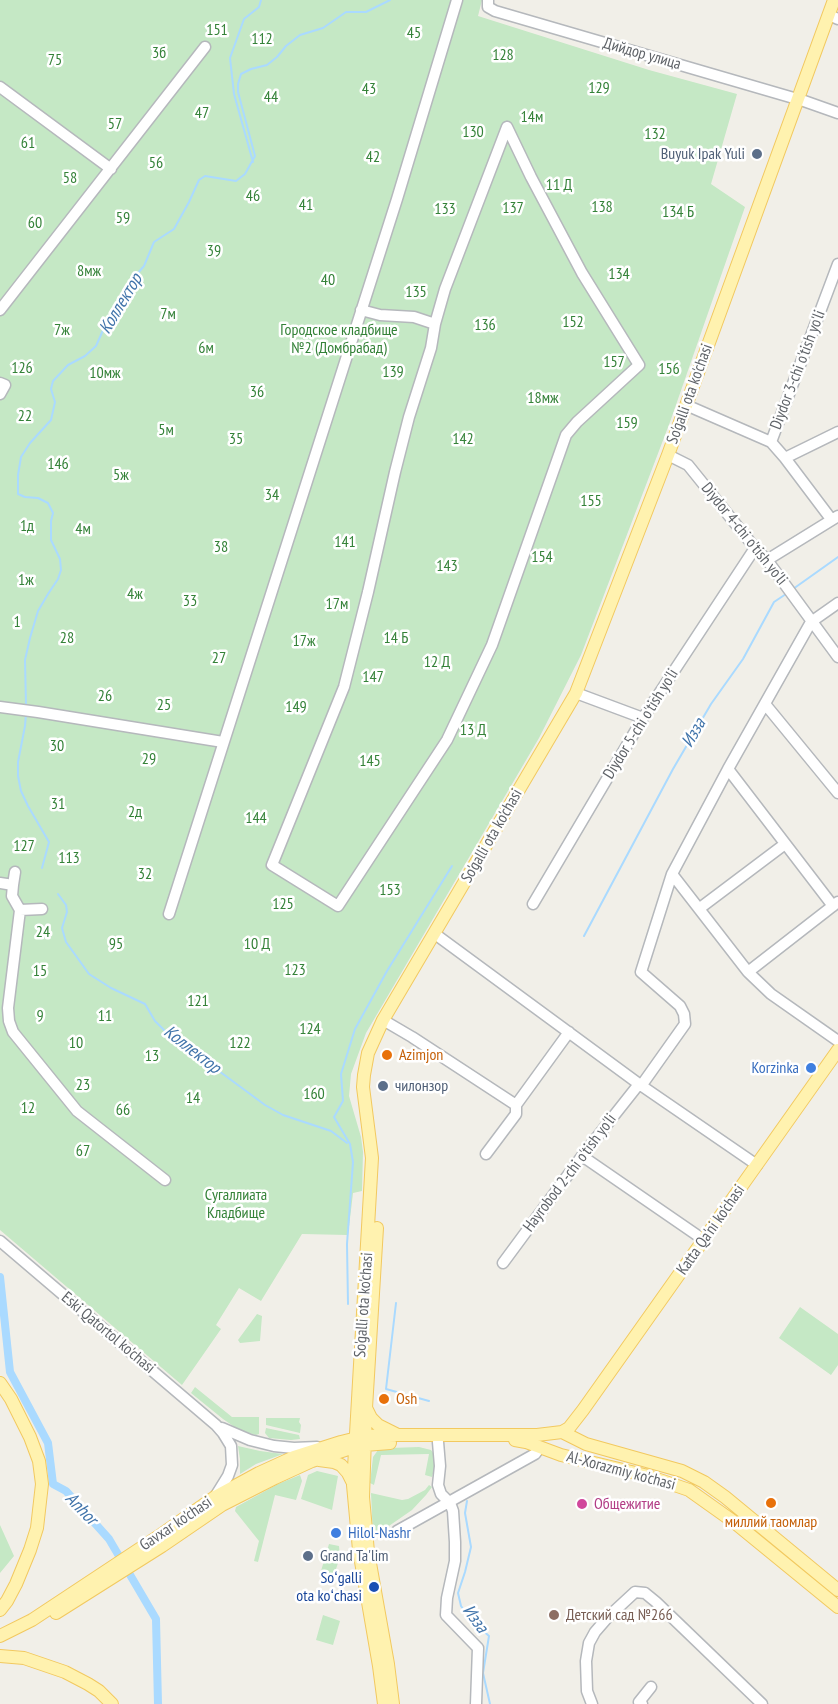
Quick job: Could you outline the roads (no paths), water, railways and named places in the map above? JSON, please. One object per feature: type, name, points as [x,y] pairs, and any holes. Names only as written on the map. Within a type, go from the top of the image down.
[{"type":"main road","name":"So'galli ota ko'chasi","points":[[393,1704],[365,1526],[360,1442],[372,1158],[363,1087],[368,1053],[580,695],[671,456],[801,100],[835,15],[834,0]]},
{"type":"main road","name":"So'galli ota ko'chasi","points":[[384,1704],[359,1550],[353,1485],[366,1408],[381,1158],[370,1087],[375,1054],[387,1022]]},
{"type":"main road","name":"Katta Qa'ni ko'chasi","points":[[559,1442],[581,1416],[838,1050]]},
{"type":"main road","points":[[0,1383],[11,1399],[30,1437],[39,1461],[42,1484],[37,1528],[30,1550],[16,1584],[0,1610]]},
{"type":"main road","points":[[366,1408],[378,1425],[399,1434]]},
{"type":"main road","points":[[581,1416],[579,1432],[586,1444]]},
{"type":"main road","name":"Al-Xorazmiy ko'chasi","points":[[360,1442],[399,1434],[586,1444],[682,1471],[699,1479],[725,1497],[838,1590]]},
{"type":"main road","name":"Al-Xorazmiy ko'chasi","points":[[360,1442],[517,1440],[559,1442],[689,1490],[734,1522],[838,1607]]},
{"type":"main road","name":"Gavxar ko'chasi","points":[[133,1559],[162,1534],[215,1497],[276,1465],[325,1447],[360,1442]]},
{"type":"main road","name":"Gavxar ko'chasi","points":[[0,1636],[32,1620],[222,1505],[312,1461],[360,1442]]},
{"type":"main road","points":[[312,1461],[327,1461],[341,1465],[348,1473],[353,1485]]},
{"type":"main road","name":"Gavxar ko'chasi","points":[[0,1644],[32,1628],[114,1571]]},
{"type":"main road","points":[[0,1656],[30,1660],[65,1672],[88,1683],[112,1704]]},
{"type":"street","points":[[169,914],[415,142],[457,0]]},
{"type":"street","name":"Дийдор улица","points":[[488,0],[488,7],[495,11],[801,100],[838,113]]},
{"type":"street","points":[[0,310],[205,47]]},
{"type":"street","points":[[0,87],[111,169]]},
{"type":"street","points":[[507,127],[582,273],[639,365],[566,435],[492,645],[447,740],[338,906],[272,865],[344,687],[409,417],[431,348],[435,324],[445,289],[507,127]]},
{"type":"street","name":"Diydor 3-chi o'tish yo'li","points":[[771,442],[838,264]]},
{"type":"street","points":[[361,310],[380,315],[414,317],[435,324]]},
{"type":"street","points":[[0,382],[5,385],[0,394]]},
{"type":"street","points":[[688,406],[771,442],[835,518],[767,560]]},
{"type":"street","points":[[785,459],[838,432]]},
{"type":"street","name":"Diydor 4-chi o'tish yo'li","points":[[671,456],[688,465],[767,560],[838,657]]},
{"type":"street","name":"Diydor 5-chi o'tish yo'li","points":[[533,904],[643,718],[755,548]]},
{"type":"street","points":[[838,603],[811,622],[672,874],[748,972],[771,993],[838,1041]]},
{"type":"street","points":[[580,695],[643,718]]},
{"type":"street","points":[[765,704],[838,794]]},
{"type":"street","points":[[0,707],[223,741]]},
{"type":"street","points":[[728,769],[785,844],[835,904],[748,972]]},
{"type":"street","points":[[700,908],[785,844]]},
{"type":"street","points":[[15,872],[12,896],[20,910],[8,1008],[13,1032],[77,1111],[165,1180]]},
{"type":"street","name":"Hayrobod 2-chi o'tish yo'li","points":[[503,1263],[582,1156],[640,1085],[685,1024],[680,1006],[641,972],[672,874]]},
{"type":"street","points":[[0,883],[13,885]]},
{"type":"street","points":[[20,910],[42,909]]},
{"type":"street","points":[[438,936],[640,1085],[757,1165]]},
{"type":"street","points":[[387,1022],[516,1105]]},
{"type":"street","points":[[486,1154],[516,1114],[516,1105],[569,1032]]},
{"type":"street","points":[[582,1156],[704,1240]]},
{"type":"street","name":"Eski Qatortol ko'chasi","points":[[0,1241],[216,1425],[229,1442],[233,1460],[228,1476],[215,1497]]},
{"type":"street","name":"Eski Qatortol ko'chasi","points":[[216,1425],[268,1445],[294,1448],[325,1447]]},
{"type":"street","points":[[438,1442],[440,1466],[438,1485],[441,1494],[453,1510],[455,1561],[447,1598],[446,1615],[478,1648],[476,1704]]},
{"type":"street","points":[[397,1531],[559,1442]]},
{"type":"street","points":[[592,1704],[588,1691],[586,1661],[589,1643],[604,1622],[635,1592],[645,1593],[762,1704]]},
{"type":"street","points":[[642,1704],[639,1702],[651,1687]]},
{"type":"waterway","points":[[253,162],[234,94],[230,58],[244,19],[259,7],[261,0]]},
{"type":"waterway","name":"Коллектор","points":[[26,706],[25,660],[30,638],[38,611],[61,570],[60,559],[51,540],[53,513],[48,503],[38,498],[18,494],[18,475],[21,457],[30,443],[51,420],[55,402],[51,389],[53,381],[68,365],[85,356],[96,346],[112,310],[144,266],[154,242],[174,229],[199,180],[205,176],[236,181],[245,174],[255,156],[238,92],[241,74],[267,65],[300,35],[323,28],[346,12],[366,12],[390,0]]},
{"type":"waterway","name":"Изза","points":[[793,589],[838,557]]},
{"type":"waterway","name":"Изза","points":[[584,936],[673,769],[711,704],[743,659],[774,602],[786,594]]},
{"type":"waterway","name":"Коллектор","points":[[26,714],[18,776],[21,791],[28,806],[49,842],[42,868]]},
{"type":"waterway","name":"Коллектор","points":[[348,1304],[347,1244],[353,1162],[350,1144],[334,1117],[343,1101],[341,1074],[355,1029],[387,971],[452,866]]},
{"type":"waterway","name":"Коллектор","points":[[58,894],[66,905],[67,912],[62,928],[66,942],[89,974],[111,988],[145,1004],[155,1021],[166,1032],[265,1105],[283,1115],[331,1131],[347,1143]]},
{"type":"waterway","name":"Anhor","points":[[0,1277],[10,1372],[48,1443],[53,1484],[66,1491],[109,1539],[156,1619],[158,1704]]},
{"type":"waterway","name":"Коллектор","points":[[396,1303],[386,1389],[429,1401]]},
{"type":"waterway","name":"Изза","points":[[467,1501],[465,1513],[471,1547],[458,1593],[461,1606],[471,1620],[489,1636],[483,1673],[490,1704]]},
{"type":"place","name":"Buyuk Ipak Yuli","points":[[757,154]]},
{"type":"place","name":"Azimjon","points":[[387,1055]]},
{"type":"place","name":"Korzinka","points":[[811,1068]]},
{"type":"place","name":"чилонзор","points":[[383,1086]]},
{"type":"place","name":"Osh","points":[[384,1399]]},
{"type":"place","name":"миллий таомлар","points":[[771,1503]]},
{"type":"place","name":"Общежитие","points":[[582,1504]]},
{"type":"place","name":"Hilol-Nashr","points":[[336,1533]]},
{"type":"place","name":"Grand Ta'lim","points":[[308,1556]]},
{"type":"place","name":"Soʻgalli ota koʻchasi","points":[[374,1587]]},
{"type":"place","name":"Детский сад №266","points":[[554,1615]]},
{"type":"park label","name":"151","points":[[217,30]]},
{"type":"park label","name":"45","points":[[414,33]]},
{"type":"park label","name":"112","points":[[262,39]]},
{"type":"park label","name":"3б","points":[[159,53]]},
{"type":"park label","name":"128","points":[[503,55]]},
{"type":"park label","name":"75","points":[[55,60]]},
{"type":"park label","name":"129","points":[[599,88]]},
{"type":"park label","name":"43","points":[[369,89]]},
{"type":"park label","name":"44","points":[[271,97]]},
{"type":"park label","name":"47","points":[[202,113]]},
{"type":"park label","name":"14м","points":[[532,117]]},
{"type":"park label","name":"57","points":[[115,124]]},
{"type":"park label","name":"130","points":[[473,132]]},
{"type":"park label","name":"132","points":[[655,134]]},
{"type":"park label","name":"61","points":[[28,143]]},
{"type":"park label","name":"42","points":[[373,157]]},
{"type":"park label","name":"56","points":[[156,163]]},
{"type":"park label","name":"58","points":[[70,178]]},
{"type":"park label","name":"11 Д","points":[[559,185]]},
{"type":"park label","name":"46","points":[[253,196]]},
{"type":"park label","name":"41","points":[[306,205]]},
{"type":"park label","name":"138","points":[[602,207]]},
{"type":"park label","name":"137","points":[[513,208]]},
{"type":"park label","name":"133","points":[[445,209]]},
{"type":"park label","name":"134 Б","points":[[678,212]]},
{"type":"park label","name":"59","points":[[123,218]]},
{"type":"park label","name":"60","points":[[35,223]]},
{"type":"park label","name":"39","points":[[214,251]]},
{"type":"park label","name":"8мж","points":[[89,271]]},
{"type":"park label","name":"134","points":[[619,274]]},
{"type":"park label","name":"40","points":[[328,280]]},
{"type":"park label","name":"135","points":[[416,292]]},
{"type":"park label","name":"7м","points":[[168,314]]},
{"type":"park label","name":"152","points":[[573,322]]},
{"type":"park label","name":"136","points":[[485,325]]},
{"type":"park label","name":"7ж","points":[[62,330]]},
{"type":"park label","name":"Городское кладбище №2 (Домбрабад)","points":[[339,339]]},
{"type":"park label","name":"6м","points":[[206,348]]},
{"type":"park label","name":"157","points":[[614,362]]},
{"type":"park label","name":"126","points":[[22,368]]},
{"type":"park label","name":"156","points":[[669,369]]},
{"type":"park label","name":"139","points":[[393,372]]},
{"type":"park label","name":"10мж","points":[[105,373]]},
{"type":"park label","name":"36","points":[[257,392]]},
{"type":"park label","name":"18мж","points":[[543,398]]},
{"type":"park label","name":"22","points":[[25,416]]},
{"type":"park label","name":"159","points":[[627,423]]},
{"type":"park label","name":"5м","points":[[166,430]]},
{"type":"park label","name":"35","points":[[236,439]]},
{"type":"park label","name":"142","points":[[463,439]]},
{"type":"park label","name":"146","points":[[58,464]]},
{"type":"park label","name":"5ж","points":[[121,475]]},
{"type":"park label","name":"34","points":[[272,495]]},
{"type":"park label","name":"155","points":[[591,501]]},
{"type":"park label","name":"1д","points":[[27,526]]},
{"type":"park label","name":"4м","points":[[83,529]]},
{"type":"park label","name":"141","points":[[345,542]]},
{"type":"park label","name":"38","points":[[221,547]]},
{"type":"park label","name":"154","points":[[542,557]]},
{"type":"park label","name":"143","points":[[447,566]]},
{"type":"park label","name":"1ж","points":[[26,580]]},
{"type":"park label","name":"4ж","points":[[135,594]]},
{"type":"park label","name":"33","points":[[190,601]]},
{"type":"park label","name":"17м","points":[[337,604]]},
{"type":"park label","name":"1","points":[[17,622]]},
{"type":"park label","name":"28","points":[[67,638]]},
{"type":"park label","name":"14 Б","points":[[396,638]]},
{"type":"park label","name":"17ж","points":[[304,641]]},
{"type":"park label","name":"27","points":[[219,658]]},
{"type":"park label","name":"12 Д","points":[[437,662]]},
{"type":"park label","name":"147","points":[[373,677]]},
{"type":"park label","name":"26","points":[[105,696]]},
{"type":"park label","name":"25","points":[[164,705]]},
{"type":"park label","name":"149","points":[[296,707]]},
{"type":"park label","name":"13 Д","points":[[473,730]]},
{"type":"park label","name":"30","points":[[57,746]]},
{"type":"park label","name":"29","points":[[149,759]]},
{"type":"park label","name":"145","points":[[370,761]]},
{"type":"park label","name":"31","points":[[58,804]]},
{"type":"park label","name":"2д","points":[[135,812]]},
{"type":"park label","name":"144","points":[[256,818]]},
{"type":"park label","name":"127","points":[[24,846]]},
{"type":"park label","name":"113","points":[[69,858]]},
{"type":"park label","name":"32","points":[[145,874]]},
{"type":"park label","name":"153","points":[[390,890]]},
{"type":"park label","name":"125","points":[[283,904]]},
{"type":"park label","name":"24","points":[[43,932]]},
{"type":"park label","name":"95","points":[[116,944]]},
{"type":"park label","name":"10 Д","points":[[257,944]]},
{"type":"park label","name":"123","points":[[295,970]]},
{"type":"park label","name":"15","points":[[40,971]]},
{"type":"park label","name":"121","points":[[198,1001]]},
{"type":"park label","name":"9","points":[[40,1016]]},
{"type":"park label","name":"11","points":[[105,1016]]},
{"type":"park label","name":"124","points":[[310,1029]]},
{"type":"park label","name":"10","points":[[76,1043]]},
{"type":"park label","name":"122","points":[[240,1043]]},
{"type":"park label","name":"13","points":[[152,1056]]},
{"type":"park label","name":"23","points":[[83,1085]]},
{"type":"park label","name":"160","points":[[314,1094]]},
{"type":"park label","name":"14","points":[[193,1098]]},
{"type":"park label","name":"12","points":[[28,1108]]},
{"type":"park label","name":"66","points":[[123,1110]]},
{"type":"park label","name":"67","points":[[83,1151]]},
{"type":"park label","name":"Сугаллиата Кладбище","points":[[236,1204]]}]
